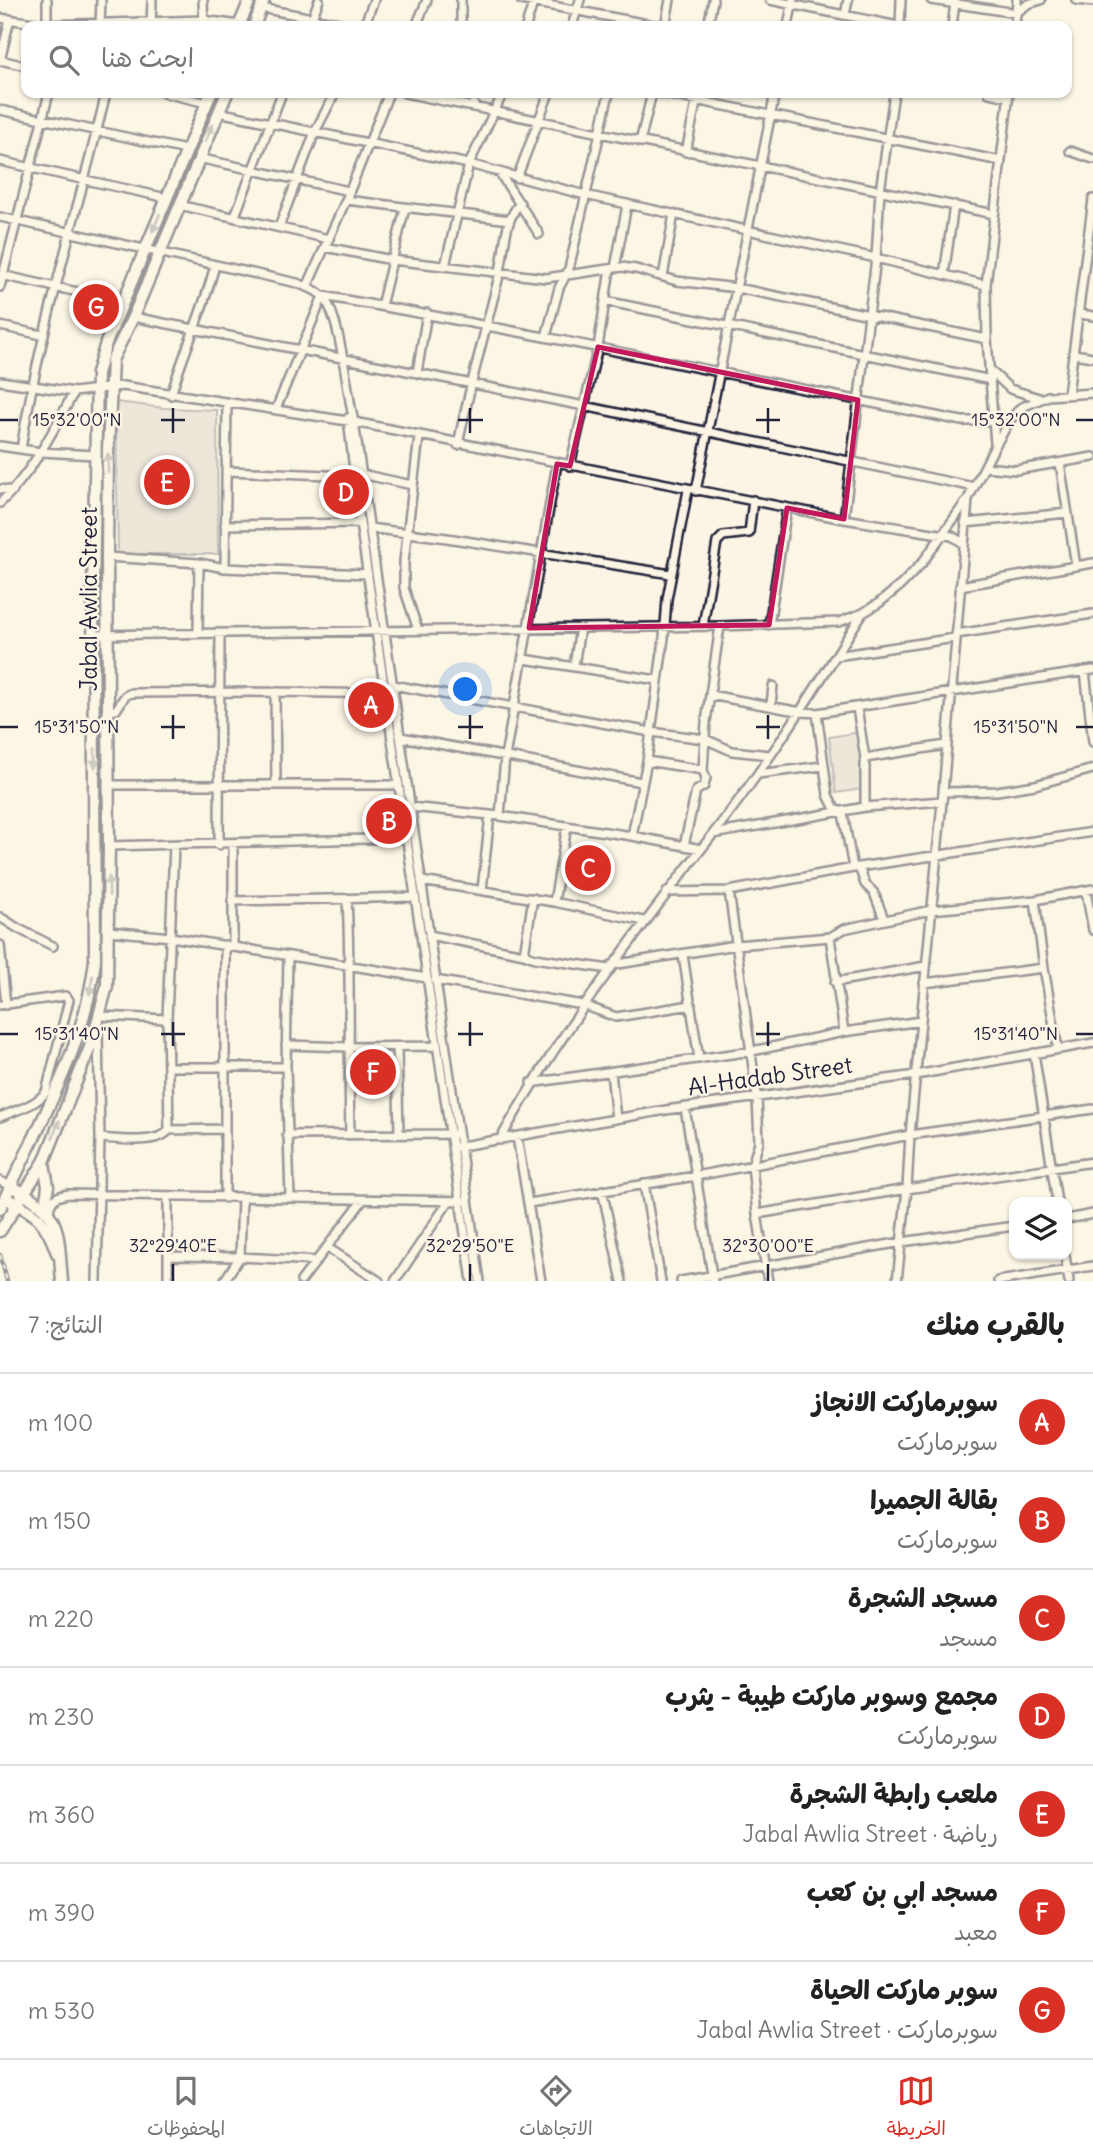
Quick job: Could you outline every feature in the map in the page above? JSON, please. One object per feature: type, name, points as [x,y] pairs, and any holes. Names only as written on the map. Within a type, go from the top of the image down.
[{"type":"main road","points":[[242,21],[250,0]]},
{"type":"main road","points":[[256,21],[263,4]]},
{"type":"main road","name":"Jabal Awlia Street","points":[[0,1209],[2,1196],[11,1186],[37,1132],[74,1045],[93,978],[93,635],[96,390],[99,364],[209,98]]},
{"type":"main road","name":"Jabal Awlia Street","points":[[3,1227],[44,1162],[92,1042],[107,986],[107,557],[112,360],[133,317],[224,98]]},
{"type":"main road","points":[[44,1162],[48,1186],[44,1212],[60,1264],[62,1281]]},
{"type":"main road","points":[[11,1186],[25,1194],[44,1212]]},
{"type":"main road","points":[[2,1196],[19,1205],[44,1212]]},
{"type":"main road","points":[[3,1227],[23,1215],[44,1212]]},
{"type":"street","points":[[47,0],[47,21]]},
{"type":"street","points":[[100,21],[101,0]]},
{"type":"street","points":[[151,21],[152,0]]},
{"type":"street","points":[[203,0],[204,21]]},
{"type":"street","points":[[311,21],[319,0]]},
{"type":"street","points":[[366,21],[374,0]]},
{"type":"street","points":[[418,21],[427,0]]},
{"type":"street","points":[[461,0],[461,21]]},
{"type":"street","points":[[522,0],[614,21]]},
{"type":"street","points":[[574,21],[580,0]]},
{"type":"street","points":[[666,21],[670,0]]},
{"type":"street","points":[[709,21],[713,0]]},
{"type":"street","points":[[770,0],[793,2],[874,21]]},
{"type":"street","points":[[845,15],[848,0]]},
{"type":"street","points":[[899,21],[901,0]]},
{"type":"street","points":[[931,0],[1016,13],[1028,4],[1041,0]]},
{"type":"street","points":[[1015,21],[1017,0]]},
{"type":"street","points":[[1076,0],[1093,2]]},
{"type":"street","points":[[527,21],[533,1]]},
{"type":"street","points":[[789,21],[793,2]]},
{"type":"street","points":[[263,4],[327,21]]},
{"type":"street","points":[[953,21],[955,4]]},
{"type":"street","points":[[0,18],[22,21]]},
{"type":"street","points":[[9,19],[0,60],[21,65]]},
{"type":"street","points":[[0,286],[49,98]]},
{"type":"street","points":[[21,449],[42,335],[105,98]]},
{"type":"street","points":[[235,216],[280,98]]},
{"type":"street","points":[[279,227],[315,132],[332,98]]},
{"type":"street","points":[[307,287],[387,98]]},
{"type":"street","points":[[432,98],[994,214]]},
{"type":"street","points":[[473,98],[474,106]]},
{"type":"street","points":[[445,266],[469,164],[501,98]]},
{"type":"street","points":[[517,178],[547,98]]},
{"type":"street","points":[[546,337],[559,288],[566,276],[608,98]]},
{"type":"street","points":[[640,142],[651,98]]},
{"type":"street","points":[[686,152],[697,98]]},
{"type":"street","points":[[705,98],[1001,162]]},
{"type":"street","points":[[632,836],[647,761],[671,574],[708,431],[774,98]]},
{"type":"street","points":[[844,519],[876,258],[880,191],[893,98]]},
{"type":"street","points":[[995,446],[986,285],[1008,98]]},
{"type":"street","points":[[0,110],[186,150]]},
{"type":"street","points":[[218,112],[469,164],[627,205],[876,258],[986,285]]},
{"type":"street","points":[[1070,151],[1093,159]]},
{"type":"street","points":[[198,158],[349,191]]},
{"type":"street","points":[[0,161],[167,198]]},
{"type":"street","points":[[499,171],[539,234]]},
{"type":"street","points":[[1068,394],[1089,263],[1093,199]]},
{"type":"street","points":[[346,200],[510,220]]},
{"type":"street","points":[[458,445],[510,220],[520,204]]},
{"type":"street","points":[[179,205],[279,227],[392,260],[547,278],[612,268],[632,268],[663,277],[737,288],[987,339]]},
{"type":"street","points":[[570,466],[627,205]]},
{"type":"street","points":[[944,275],[954,205]]},
{"type":"street","points":[[381,306],[405,208]]},
{"type":"street","points":[[663,277],[674,214]]},
{"type":"street","points":[[0,217],[307,287],[323,296],[427,313],[962,421],[994,421]]},
{"type":"street","points":[[171,395],[215,265]]},
{"type":"street","points":[[1,275],[123,302]]},
{"type":"street","points":[[276,410],[323,296]]},
{"type":"street","points":[[323,296],[336,324],[351,422],[360,523],[368,574],[393,685],[429,935],[437,1046],[454,1134]]},
{"type":"street","points":[[605,301],[991,380]]},
{"type":"street","points":[[416,373],[427,313]]},
{"type":"street","points":[[1080,314],[1093,316]]},
{"type":"street","points":[[133,317],[708,431],[974,487]]},
{"type":"street","points":[[0,326],[42,335]]},
{"type":"street","points":[[1074,354],[1093,357]]},
{"type":"street","points":[[990,369],[1010,389],[1040,398]]},
{"type":"street","points":[[0,381],[74,392],[122,386],[351,422],[844,519],[952,536],[963,543]]},
{"type":"street","points":[[0,503],[13,491],[41,452],[74,392]]},
{"type":"street","points":[[93,635],[831,623],[863,613],[901,585],[943,536],[968,499],[1015,413],[1040,398],[1093,393]]},
{"type":"street","points":[[225,568],[227,403]]},
{"type":"street","points":[[418,631],[404,588],[406,533],[419,437]]},
{"type":"street","points":[[0,446],[41,452],[95,455]]},
{"type":"street","points":[[985,467],[1016,470],[1093,457]]},
{"type":"street","points":[[1060,463],[1076,566]]},
{"type":"street","points":[[500,816],[505,757],[557,464]]},
{"type":"street","points":[[226,471],[357,475],[412,485]]},
{"type":"street","points":[[357,475],[369,528],[386,694],[415,897],[431,979],[464,1201],[480,1281]]},
{"type":"street","points":[[0,489],[13,491]]},
{"type":"street","points":[[897,1281],[968,499]]},
{"type":"street","points":[[703,626],[717,542],[723,537],[749,533],[753,500]]},
{"type":"street","points":[[769,625],[787,508]]},
{"type":"street","points":[[965,523],[1068,513]]},
{"type":"street","points":[[225,525],[360,523]]},
{"type":"street","points":[[369,528],[671,574]]},
{"type":"street","points":[[107,557],[199,563],[225,568],[368,574]]},
{"type":"street","points":[[198,633],[199,563]]},
{"type":"street","points":[[960,586],[1093,563]]},
{"type":"street","points":[[500,1140],[531,1083],[583,1006],[644,921],[758,774],[801,712],[863,613]]},
{"type":"street","points":[[836,656],[1093,614]]},
{"type":"street","points":[[684,846],[695,791],[704,786],[706,778],[703,770],[705,739],[720,626]]},
{"type":"street","points":[[574,666],[580,628]]},
{"type":"street","points":[[219,633],[219,845]]},
{"type":"street","points":[[524,659],[657,680]]},
{"type":"street","points":[[710,695],[817,713],[1089,670],[1093,742]]},
{"type":"street","points":[[393,685],[651,732],[705,739],[732,751],[771,755]]},
{"type":"street","points":[[771,705],[773,686]]},
{"type":"street","points":[[275,692],[276,785]]},
{"type":"street","points":[[108,711],[116,710],[125,696],[131,693],[386,694]]},
{"type":"street","points":[[857,708],[865,758],[865,807]]},
{"type":"street","points":[[817,713],[823,766],[831,804],[843,813],[856,867],[865,884],[874,893],[884,919]]},
{"type":"street","points":[[401,737],[641,782]]},
{"type":"street","points":[[865,758],[946,746]]},
{"type":"street","points":[[647,761],[703,770]]},
{"type":"street","points":[[758,774],[823,766]]},
{"type":"street","points":[[943,792],[977,792],[1023,787],[1093,769]]},
{"type":"street","points":[[108,785],[399,785]]},
{"type":"street","points":[[713,834],[865,807],[942,801]]},
{"type":"street","points":[[410,807],[500,816],[701,849]]},
{"type":"street","points":[[482,890],[490,815]]},
{"type":"street","points":[[555,902],[567,826]]},
{"type":"street","points":[[667,892],[729,891],[856,867],[1093,832]]},
{"type":"street","points":[[109,846],[406,838]]},
{"type":"street","points":[[225,1198],[224,1066],[233,844]]},
{"type":"street","points":[[169,1130],[167,1019],[174,845]]},
{"type":"street","points":[[421,881],[533,898],[644,921]]},
{"type":"street","points":[[429,935],[536,958],[610,967],[736,945],[830,937],[845,929],[884,919],[1035,900],[1090,890],[1093,930]]},
{"type":"street","points":[[729,891],[757,1097],[758,1142],[752,1165],[768,1281]]},
{"type":"street","points":[[232,901],[415,897]]},
{"type":"street","points":[[347,898],[350,967],[350,1134]]},
{"type":"street","points":[[524,954],[533,898]]},
{"type":"street","points":[[1035,900],[1058,1049]]},
{"type":"street","points":[[0,917],[52,946]]},
{"type":"street","points":[[109,932],[171,937],[431,979],[583,1006],[625,1017],[691,1006]]},
{"type":"street","points":[[830,937],[844,1032]]},
{"type":"street","points":[[0,945],[3,1005],[65,996],[69,1000],[46,1092],[31,1104],[0,1117]]},
{"type":"street","points":[[682,955],[699,1059]]},
{"type":"street","points":[[289,957],[286,1067],[290,1198]]},
{"type":"street","points":[[835,982],[926,966]]},
{"type":"street","points":[[924,983],[1044,968]]},
{"type":"street","points":[[97,1281],[99,1018],[167,1019]]},
{"type":"street","points":[[531,1083],[752,1051],[921,1020]]},
{"type":"street","name":"Al-Hadab Street","points":[[455,1147],[685,1108],[916,1075],[1093,1043]]},
{"type":"street","points":[[286,1045],[437,1046]]},
{"type":"street","points":[[397,1047],[399,1134]]},
{"type":"street","points":[[1034,1053],[1056,1197]]},
{"type":"street","points":[[168,1067],[286,1067]]},
{"type":"street","points":[[611,1072],[616,1119]]},
{"type":"street","points":[[685,1108],[712,1278]]},
{"type":"street","points":[[529,1203],[696,1176],[910,1135],[1093,1109]]},
{"type":"street","points":[[100,1138],[145,1140],[162,1137],[169,1130],[224,1129]]},
{"type":"street","points":[[287,1135],[454,1134]]},
{"type":"street","points":[[517,1137],[541,1281]]},
{"type":"street","points":[[757,1214],[1093,1162]]},
{"type":"street","points":[[0,1181],[11,1186]]},
{"type":"street","points":[[644,1184],[661,1281]]},
{"type":"street","points":[[602,1190],[622,1281]]},
{"type":"street","points":[[44,1212],[56,1197],[69,1194],[464,1201]]},
{"type":"street","points":[[168,1196],[168,1281]]},
{"type":"street","points":[[223,1281],[240,1257],[242,1198]]},
{"type":"street","points":[[301,1281],[363,1200]]},
{"type":"street","points":[[395,1281],[449,1201]]},
{"type":"street","points":[[464,1201],[472,1281]]},
{"type":"street","points":[[1072,1218],[1093,1214]]},
{"type":"street","points":[[681,1281],[712,1278],[902,1242],[1009,1227]]},
{"type":"street","points":[[328,1248],[379,1281]]},
{"type":"street","points":[[168,1256],[317,1261]]},
{"type":"street","points":[[1066,1260],[1069,1281]]},
{"type":"street","points":[[998,1281],[1093,1266]]},
{"type":"highlighted area","points":[[598,347],[858,400],[844,519],[787,508],[769,625],[529,628],[557,464],[570,466]]},
{"type":"shaded area","points":[[116,402],[165,408],[217,410],[218,554],[118,554]]},
{"type":"shaded area","points":[[860,732],[868,788],[836,793],[829,737]]},
{"type":"railway","points":[[0,1255],[7,1281]]},
{"type":"place","name":"سوبر ماركت الحياة","points":[[96,307]]},
{"type":"place","name":"ملعب رابطة الشجرة","points":[[167,482]]},
{"type":"place","name":"مجمع وسوبر ماركت طيبة - يثرب","points":[[346,492]]},
{"type":"place","name":"سوبرماركت الانجاز","points":[[371,705]]},
{"type":"place","name":"بقالة الجميرا","points":[[389,821]]},
{"type":"place","name":"مسجد الشجرة","points":[[588,868]]},
{"type":"place","name":"مسجد ابي بن كعب","points":[[373,1072]]}]
